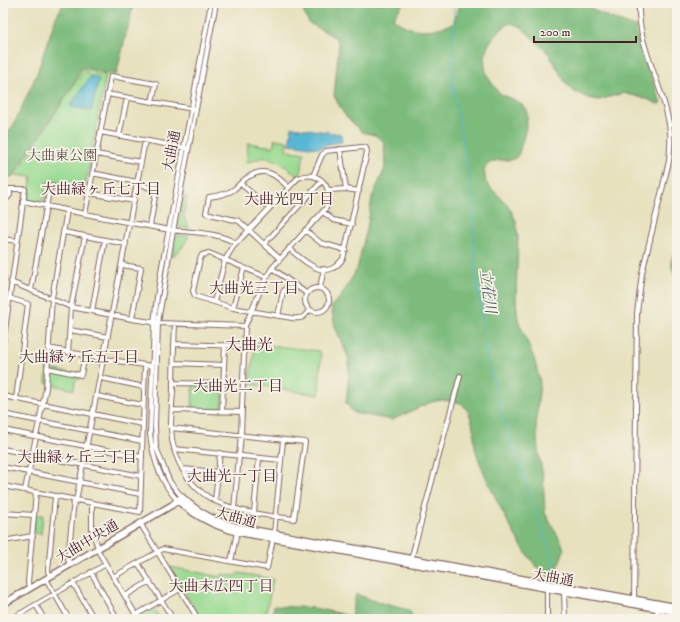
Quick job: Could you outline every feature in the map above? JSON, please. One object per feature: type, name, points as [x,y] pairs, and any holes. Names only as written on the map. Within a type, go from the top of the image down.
[{"type":"main road","name":"大曲通","points":[[180,499],[193,513],[207,522],[218,527],[237,532],[273,536],[411,561],[634,602],[677,612]]},
{"type":"main road","name":"大曲通","points":[[180,499],[196,510],[220,522],[273,536]]},
{"type":"main road","name":"大曲中央通","points":[[3,604],[180,499]]},
{"type":"main road","name":"大曲通","points":[[411,561],[564,592],[677,607]]},
{"type":"street","name":"大曲通","points":[[194,109],[211,3]]},
{"type":"street","name":"大曲通","points":[[180,499],[169,490],[160,474],[151,449],[152,366],[162,266],[171,230],[186,148],[216,3]]},
{"type":"street","points":[[634,602],[638,313],[642,273],[669,162],[670,148],[670,132],[663,99],[639,24],[640,3]]},
{"type":"street","points":[[84,214],[111,76],[156,84],[152,102]]},
{"type":"street","points":[[107,94],[194,109]]},
{"type":"street","points":[[119,136],[126,98]]},
{"type":"street","points":[[100,132],[186,148]]},
{"type":"street","points":[[70,565],[68,559],[75,500],[101,378],[145,141]]},
{"type":"street","points":[[289,248],[303,261],[324,269],[333,269],[343,260],[359,191],[367,152],[366,148],[362,147],[326,151],[322,155],[312,176]]},
{"type":"street","points":[[340,149],[346,189]]},
{"type":"street","points":[[96,154],[141,162]]},
{"type":"street","points":[[279,258],[248,231],[239,221],[206,213],[209,197],[223,195],[241,184],[249,176],[259,172],[269,172],[288,187]]},
{"type":"street","points":[[92,173],[137,182],[156,191],[150,226]]},
{"type":"street","points":[[214,302],[225,260],[236,243],[298,178],[312,176],[322,181],[329,190],[328,202],[323,212],[279,258],[272,268],[266,277],[245,326],[241,435],[234,508]]},
{"type":"street","points":[[264,244],[322,181]]},
{"type":"street","points":[[241,184],[269,208]]},
{"type":"street","points":[[31,290],[50,186],[134,201]]},
{"type":"street","points":[[3,189],[25,189],[4,327],[3,344]]},
{"type":"street","points":[[3,203],[10,195],[10,189]]},
{"type":"street","points":[[329,190],[346,189],[359,191]]},
{"type":"street","points":[[23,201],[171,230],[226,237],[236,243]]},
{"type":"street","points":[[25,490],[46,386],[52,298],[67,210]]},
{"type":"street","points":[[323,212],[333,220],[352,224]]},
{"type":"street","points":[[305,230],[321,243],[346,250]]},
{"type":"street","points":[[64,232],[126,244]]},
{"type":"street","points":[[68,352],[71,307],[85,236]]},
{"type":"street","points":[[3,239],[17,241]]},
{"type":"street","points":[[92,311],[105,240]]},
{"type":"street","points":[[266,277],[209,253],[202,255],[200,259],[193,291],[195,296],[251,312],[300,319],[305,317],[310,310]]},
{"type":"street","points":[[122,265],[141,268],[132,319]]},
{"type":"street","points":[[233,308],[244,268]]},
{"type":"street","points":[[272,268],[306,293]]},
{"type":"street","points":[[320,288],[324,269]]},
{"type":"street","points":[[11,282],[71,307],[132,319],[156,323],[245,326]]},
{"type":"street","points":[[278,316],[283,292],[291,282]]},
{"type":"street","points":[[312,288],[320,288],[324,289],[329,295],[329,303],[325,310],[317,312],[310,310],[304,300],[306,293],[312,288]]},
{"type":"street","points":[[9,298],[28,304],[16,399]]},
{"type":"street","name":"大曲通","points":[[156,323],[156,447],[170,482],[180,499]]},
{"type":"street","points":[[171,428],[305,442],[294,519],[234,508],[215,501],[201,492],[182,469],[174,449],[171,428],[175,324]]},
{"type":"street","points":[[70,330],[108,337]]},
{"type":"street","points":[[174,344],[244,346]]},
{"type":"street","points":[[222,411],[225,345]]},
{"type":"street","points":[[48,348],[104,359],[152,366]]},
{"type":"street","points":[[47,368],[81,375],[85,355]]},
{"type":"street","points":[[174,363],[224,365]]},
{"type":"street","points":[[34,515],[3,514],[4,487],[140,512],[145,365]]},
{"type":"street","points":[[411,561],[460,376]]},
{"type":"street","points":[[101,378],[144,387]]},
{"type":"street","points":[[173,383],[223,384]]},
{"type":"street","points":[[3,396],[142,424]]},
{"type":"street","points":[[97,396],[143,405]]},
{"type":"street","points":[[172,410],[242,412]]},
{"type":"street","points":[[3,414],[142,440]]},
{"type":"street","points":[[3,430],[142,457]]},
{"type":"street","points":[[113,577],[163,549],[267,568],[276,516],[283,440]]},
{"type":"street","points":[[3,449],[141,476]]},
{"type":"street","points":[[174,449],[281,460]]},
{"type":"street","points":[[215,501],[220,453]]},
{"type":"street","points":[[254,512],[259,458]]},
{"type":"street","points":[[3,467],[140,494]]},
{"type":"street","points":[[182,469],[218,472]]},
{"type":"street","points":[[30,589],[28,582],[36,493]]},
{"type":"street","points":[[55,497],[48,578],[54,593],[69,619]]},
{"type":"street","points":[[92,504],[92,529],[97,549],[136,615]]},
{"type":"street","points":[[140,523],[198,619]]},
{"type":"street","points":[[231,561],[237,532]]},
{"type":"street","points":[[3,541],[32,536]]},
{"type":"street","points":[[138,563],[173,619]]},
{"type":"street","points":[[10,619],[106,564]]},
{"type":"street","points":[[90,572],[118,619]]},
{"type":"street","points":[[125,596],[150,581]]},
{"type":"street","points":[[73,583],[94,619]]},
{"type":"street","points":[[131,619],[180,589]]},
{"type":"street","points":[[547,589],[547,619]]},
{"type":"street","points":[[564,592],[565,619]]},
{"type":"street","points":[[36,605],[44,619]]},
{"type":"street","points":[[657,608],[658,619]]},
{"type":"green space","points":[[64,3],[134,3],[116,75],[82,68],[13,177],[3,177],[3,140],[14,124],[36,76],[56,17]]},
{"type":"green space","points":[[307,3],[404,3],[393,18],[407,27],[430,30],[454,23],[460,3],[580,3],[606,16],[635,27],[661,103],[658,104],[647,99],[623,93],[599,100],[588,98],[573,91],[567,85],[548,53],[520,26],[510,23],[496,34],[487,49],[485,57],[487,73],[497,91],[519,102],[527,113],[526,128],[518,155],[512,160],[498,160],[488,164],[484,169],[486,183],[508,205],[516,221],[518,238],[516,299],[518,320],[534,358],[540,382],[536,421],[538,450],[543,476],[545,513],[562,543],[564,550],[556,572],[549,576],[540,570],[530,558],[497,502],[477,455],[469,413],[462,403],[442,400],[431,402],[392,420],[354,413],[346,403],[349,374],[348,357],[335,327],[331,306],[340,298],[357,269],[368,223],[372,197],[385,168],[384,142],[375,135],[362,132],[344,114],[334,96],[339,44],[335,37],[309,23],[303,11]]},
{"type":"green space","name":"大曲東公園","points":[[83,71],[106,75],[85,187],[47,182],[43,203],[27,200],[32,177],[15,175]]},
{"type":"green space","points":[[275,139],[287,141],[286,150],[304,153],[301,173],[297,177],[286,167],[271,159],[262,158],[246,163],[248,143],[273,147]]},
{"type":"green space","points":[[184,196],[187,196],[184,217],[189,228],[180,228],[178,225]]},
{"type":"green space","points":[[176,236],[189,236],[182,248],[172,257]]},
{"type":"green space","points":[[677,250],[677,279],[673,271],[671,260]]},
{"type":"green space","points":[[259,344],[319,351],[321,354],[319,395],[249,384],[255,347]]},
{"type":"green space","points":[[47,368],[83,376],[75,381],[74,390],[46,383]]},
{"type":"green space","points":[[193,383],[223,384],[222,411],[192,410]]},
{"type":"green space","points":[[35,515],[43,515],[41,534],[34,533]]},
{"type":"green space","points":[[170,567],[221,577],[222,574],[235,576],[239,573],[273,579],[265,619],[201,619],[170,570]]},
{"type":"green space","points":[[356,594],[377,602],[409,610],[414,619],[271,619],[274,606],[314,608],[351,616]]},
{"type":"green space","points":[[152,606],[160,619],[133,618]]},
{"type":"water","points":[[91,76],[99,79],[91,111],[70,106]]},
{"type":"water","points":[[292,127],[341,134],[342,142],[328,144],[319,148],[289,144]]},
{"type":"waterway","name":"立花川","points":[[454,3],[452,80],[473,203],[475,269],[487,356],[504,420],[557,572]]},
{"type":"district","name":"大曲緑ヶ丘七丁目","points":[[101,189]]},
{"type":"district","name":"大曲光四丁目","points":[[289,199]]},
{"type":"district","name":"大曲光三丁目","points":[[254,288]]},
{"type":"district","name":"大曲光","points":[[249,344]]},
{"type":"district","name":"大曲緑ヶ丘五丁目","points":[[79,357]]},
{"type":"district","name":"大曲光二丁目","points":[[238,386]]},
{"type":"district","name":"大曲緑ヶ丘三丁目","points":[[77,457]]},
{"type":"district","name":"大曲光一丁目","points":[[232,476]]},
{"type":"district","name":"大曲末広四丁目","points":[[221,586]]}]
